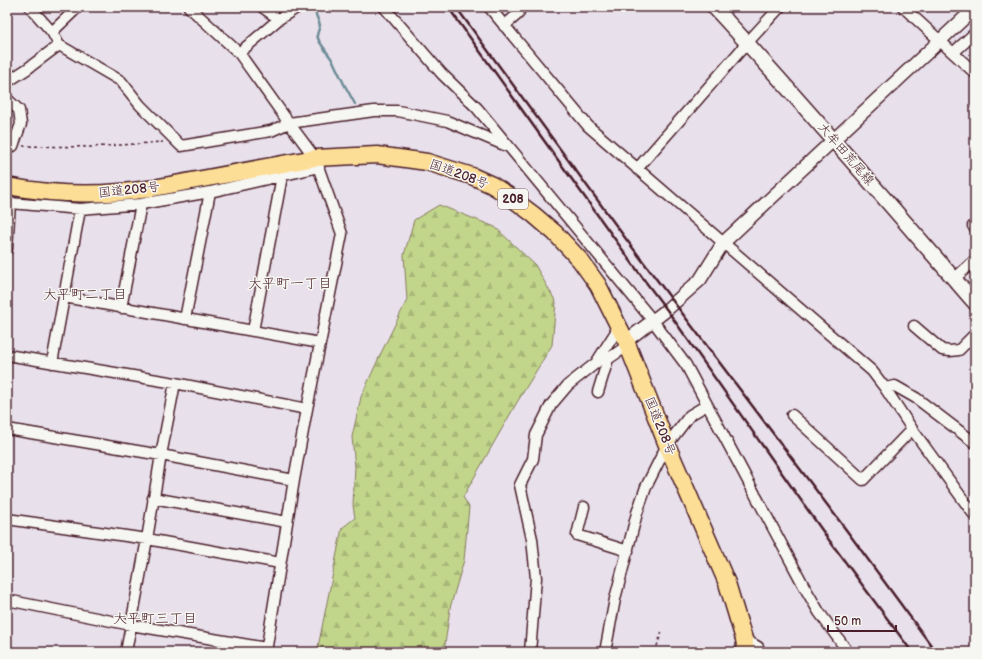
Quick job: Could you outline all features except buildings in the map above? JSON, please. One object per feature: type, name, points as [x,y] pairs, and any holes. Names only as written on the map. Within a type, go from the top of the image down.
[{"type":"highway","name":"国道208号","points":[[7,186],[56,193],[124,193],[377,155],[427,162],[472,176],[492,185],[509,196],[556,233],[580,260],[598,285],[624,338],[667,445],[727,583],[745,646]]},
{"type":"main road","name":"大牟田荒尾線","points":[[714,7],[834,140],[975,304]]},
{"type":"street","points":[[30,7],[52,32],[59,45],[121,82],[181,146],[271,131],[289,123],[374,111],[398,111],[447,121],[511,148]]},
{"type":"street","points":[[52,32],[78,7]]},
{"type":"street","points":[[7,600],[131,626],[266,650],[294,480],[342,234],[317,163],[239,53],[189,7]]},
{"type":"street","points":[[262,7],[279,19]]},
{"type":"street","points":[[239,53],[279,19],[298,7]]},
{"type":"street","points":[[384,7],[442,74],[477,108],[511,148],[653,321],[686,365],[819,612],[848,652]]},
{"type":"street","points":[[489,7],[588,126],[872,371],[975,516]]},
{"type":"street","points":[[504,26],[518,14],[521,7]]},
{"type":"street","points":[[637,169],[780,7]]},
{"type":"street","points":[[903,7],[975,73]]},
{"type":"street","points":[[530,652],[536,578],[532,539],[520,485],[533,459],[536,435],[551,405],[568,385],[624,338],[653,321],[700,280],[723,243],[975,8]]},
{"type":"street","points":[[953,53],[975,33]]},
{"type":"street","points":[[7,82],[59,45]]},
{"type":"street","points":[[7,99],[19,110],[20,124],[13,146]]},
{"type":"street","points":[[7,249],[10,203],[80,209],[141,204],[210,192],[282,176],[317,163]]},
{"type":"street","points":[[253,331],[282,176]]},
{"type":"street","points":[[185,319],[210,192]]},
{"type":"street","points":[[122,308],[141,204]]},
{"type":"street","points":[[52,363],[80,209]]},
{"type":"street","points":[[975,224],[973,226],[975,228]]},
{"type":"street","points":[[954,279],[975,260]]},
{"type":"street","points":[[64,297],[320,343]]},
{"type":"street","points":[[914,326],[942,350],[959,350],[975,334]]},
{"type":"street","points":[[598,392],[608,359],[624,338]]},
{"type":"street","points":[[7,355],[175,383],[307,409]]},
{"type":"street","points":[[126,652],[147,539],[160,455],[175,383]]},
{"type":"street","points":[[885,388],[895,386],[916,398],[975,443]]},
{"type":"street","points":[[605,652],[615,599],[637,513],[646,487],[667,445],[690,415],[708,405]]},
{"type":"street","points":[[792,414],[863,480],[912,428]]},
{"type":"street","points":[[7,429],[294,480]]},
{"type":"street","points":[[153,498],[287,522]]},
{"type":"street","points":[[584,507],[577,535],[628,551]]},
{"type":"street","points":[[7,519],[147,539],[280,563]]},
{"type":"street","points":[[745,646],[758,647],[760,652]]},
{"type":"path","points":[[13,146],[92,147],[176,141]]},
{"type":"path","points":[[655,652],[662,631]]},
{"type":"green space","points":[[439,205],[495,227],[535,265],[556,302],[552,345],[516,404],[463,497],[469,507],[464,560],[450,608],[444,652],[317,652],[342,528],[355,518],[353,505],[355,467],[352,437],[361,397],[407,300],[404,255],[414,220]]},
{"type":"waterway","points":[[313,7],[320,25],[317,35],[319,41],[333,61],[355,104]]},
{"type":"railway","points":[[448,7],[667,310],[829,540],[912,652]]},
{"type":"railway","points":[[456,7],[626,239],[847,531],[936,652]]},
{"type":"district","name":"大平町一丁目","points":[[290,283]]},
{"type":"district","name":"大平町二丁目","points":[[85,294]]},
{"type":"district","name":"大平町三丁目","points":[[155,618]]}]
